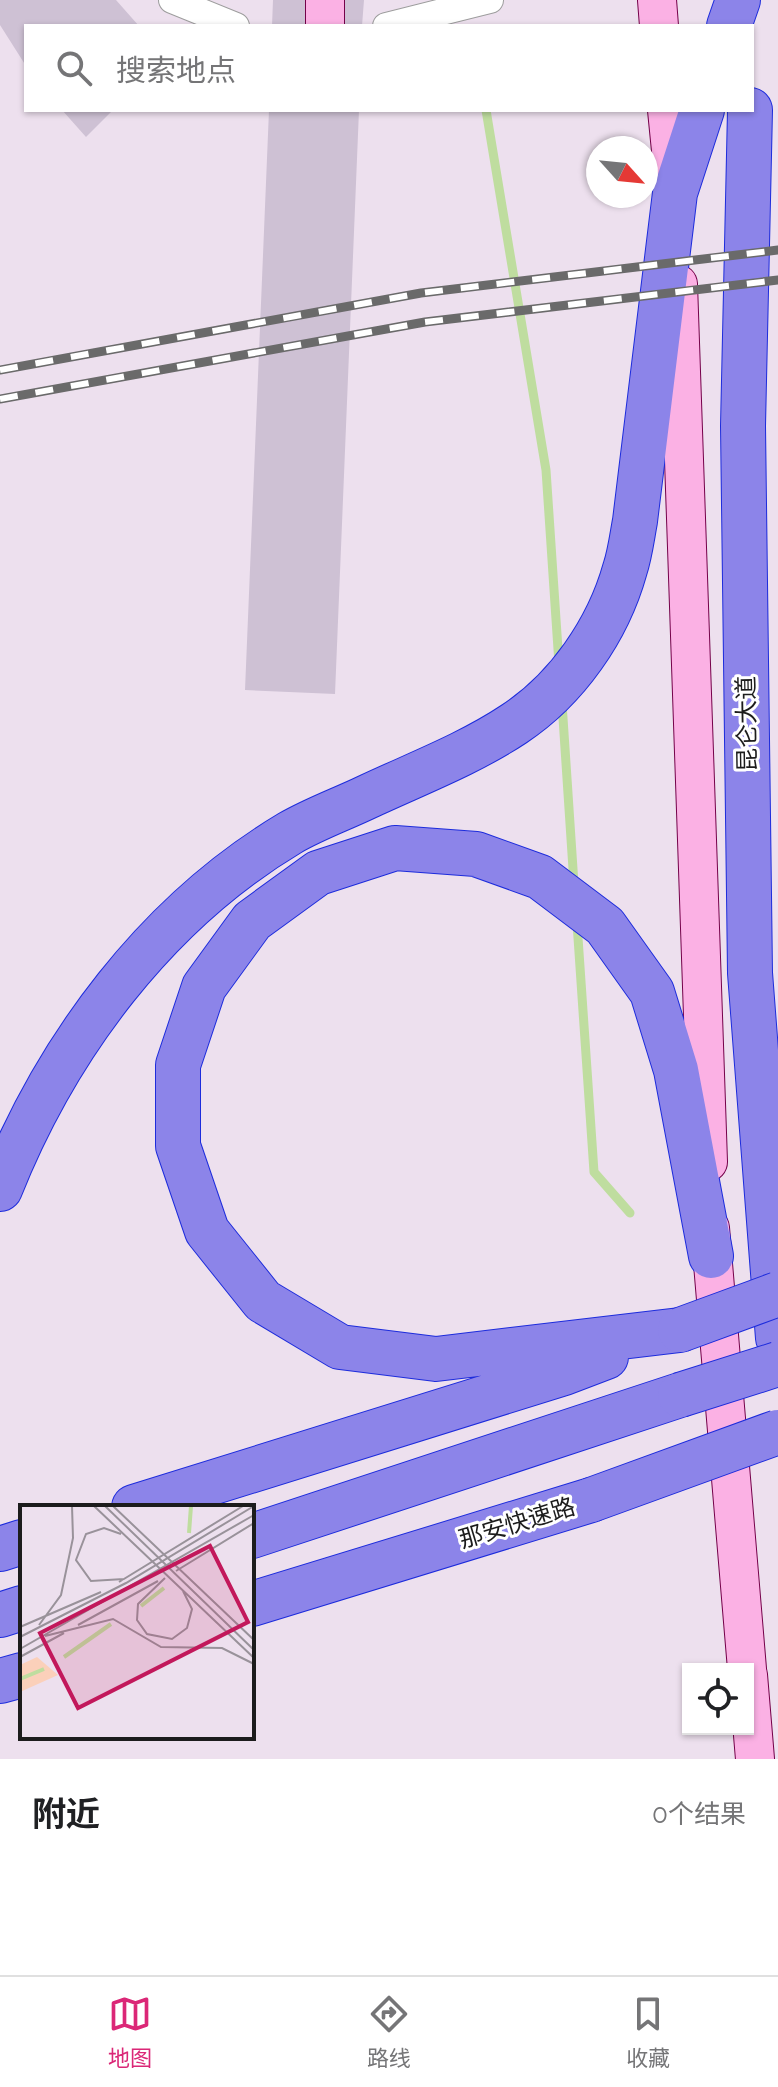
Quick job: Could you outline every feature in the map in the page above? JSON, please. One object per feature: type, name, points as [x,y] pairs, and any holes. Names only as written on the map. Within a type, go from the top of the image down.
[{"type":"highway","points":[[730,24],[738,0]]},
{"type":"highway","points":[[752,0],[752,24]]},
{"type":"highway","points":[[0,1189],[16,1149],[54,1076],[111,994],[162,934],[224,880],[291,833],[460,753],[515,723],[552,692],[590,646],[608,615],[625,570],[635,521],[675,193],[701,112]]},
{"type":"highway","name":"昆仑大道","points":[[750,112],[743,426],[750,973],[778,1338]]},
{"type":"highway","points":[[680,1330],[436,1359],[340,1347],[263,1301],[207,1231],[178,1146],[178,1065],[204,987],[252,921],[318,873],[395,848],[476,854],[540,877],[605,926],[652,992],[676,1070],[711,1256]]},
{"type":"highway","points":[[140,1505],[564,1373],[778,1294]]},
{"type":"highway","points":[[254,1535],[778,1364]]},
{"type":"highway","name":"那安快速路","points":[[254,1603],[591,1500],[778,1432]]},
{"type":"highway","points":[[0,1549],[20,1543]]},
{"type":"highway","points":[[0,1615],[20,1609]]},
{"type":"highway","points":[[0,1681],[20,1676]]},
{"type":"main road","points":[[325,0],[325,24]]},
{"type":"main road","points":[[657,0],[659,24]]},
{"type":"main road","points":[[667,112],[675,193],[711,1256],[746,1663]]},
{"type":"main road","points":[[753,1735],[755,1759]]},
{"type":"street","points":[[394,24],[490,0]]},
{"type":"street","points":[[175,1],[231,24]]},
{"type":"building","points":[[0,0],[116,0],[137,24],[24,24],[24,63],[0,25]]},
{"type":"building","points":[[273,0],[364,0],[362,24],[272,24]]},
{"type":"building","points":[[64,112],[111,112],[86,137]]},
{"type":"building","points":[[269,112],[359,112],[335,694],[245,690]]},
{"type":"waterway","points":[[486,112],[546,470],[559,664]]},
{"type":"waterway","points":[[562,703],[574,884]]},
{"type":"waterway","points":[[577,923],[594,1172],[630,1213]]},
{"type":"railway","points":[[0,370],[421,293],[778,250]]},
{"type":"railway","points":[[0,399],[425,322],[778,280]]}]
